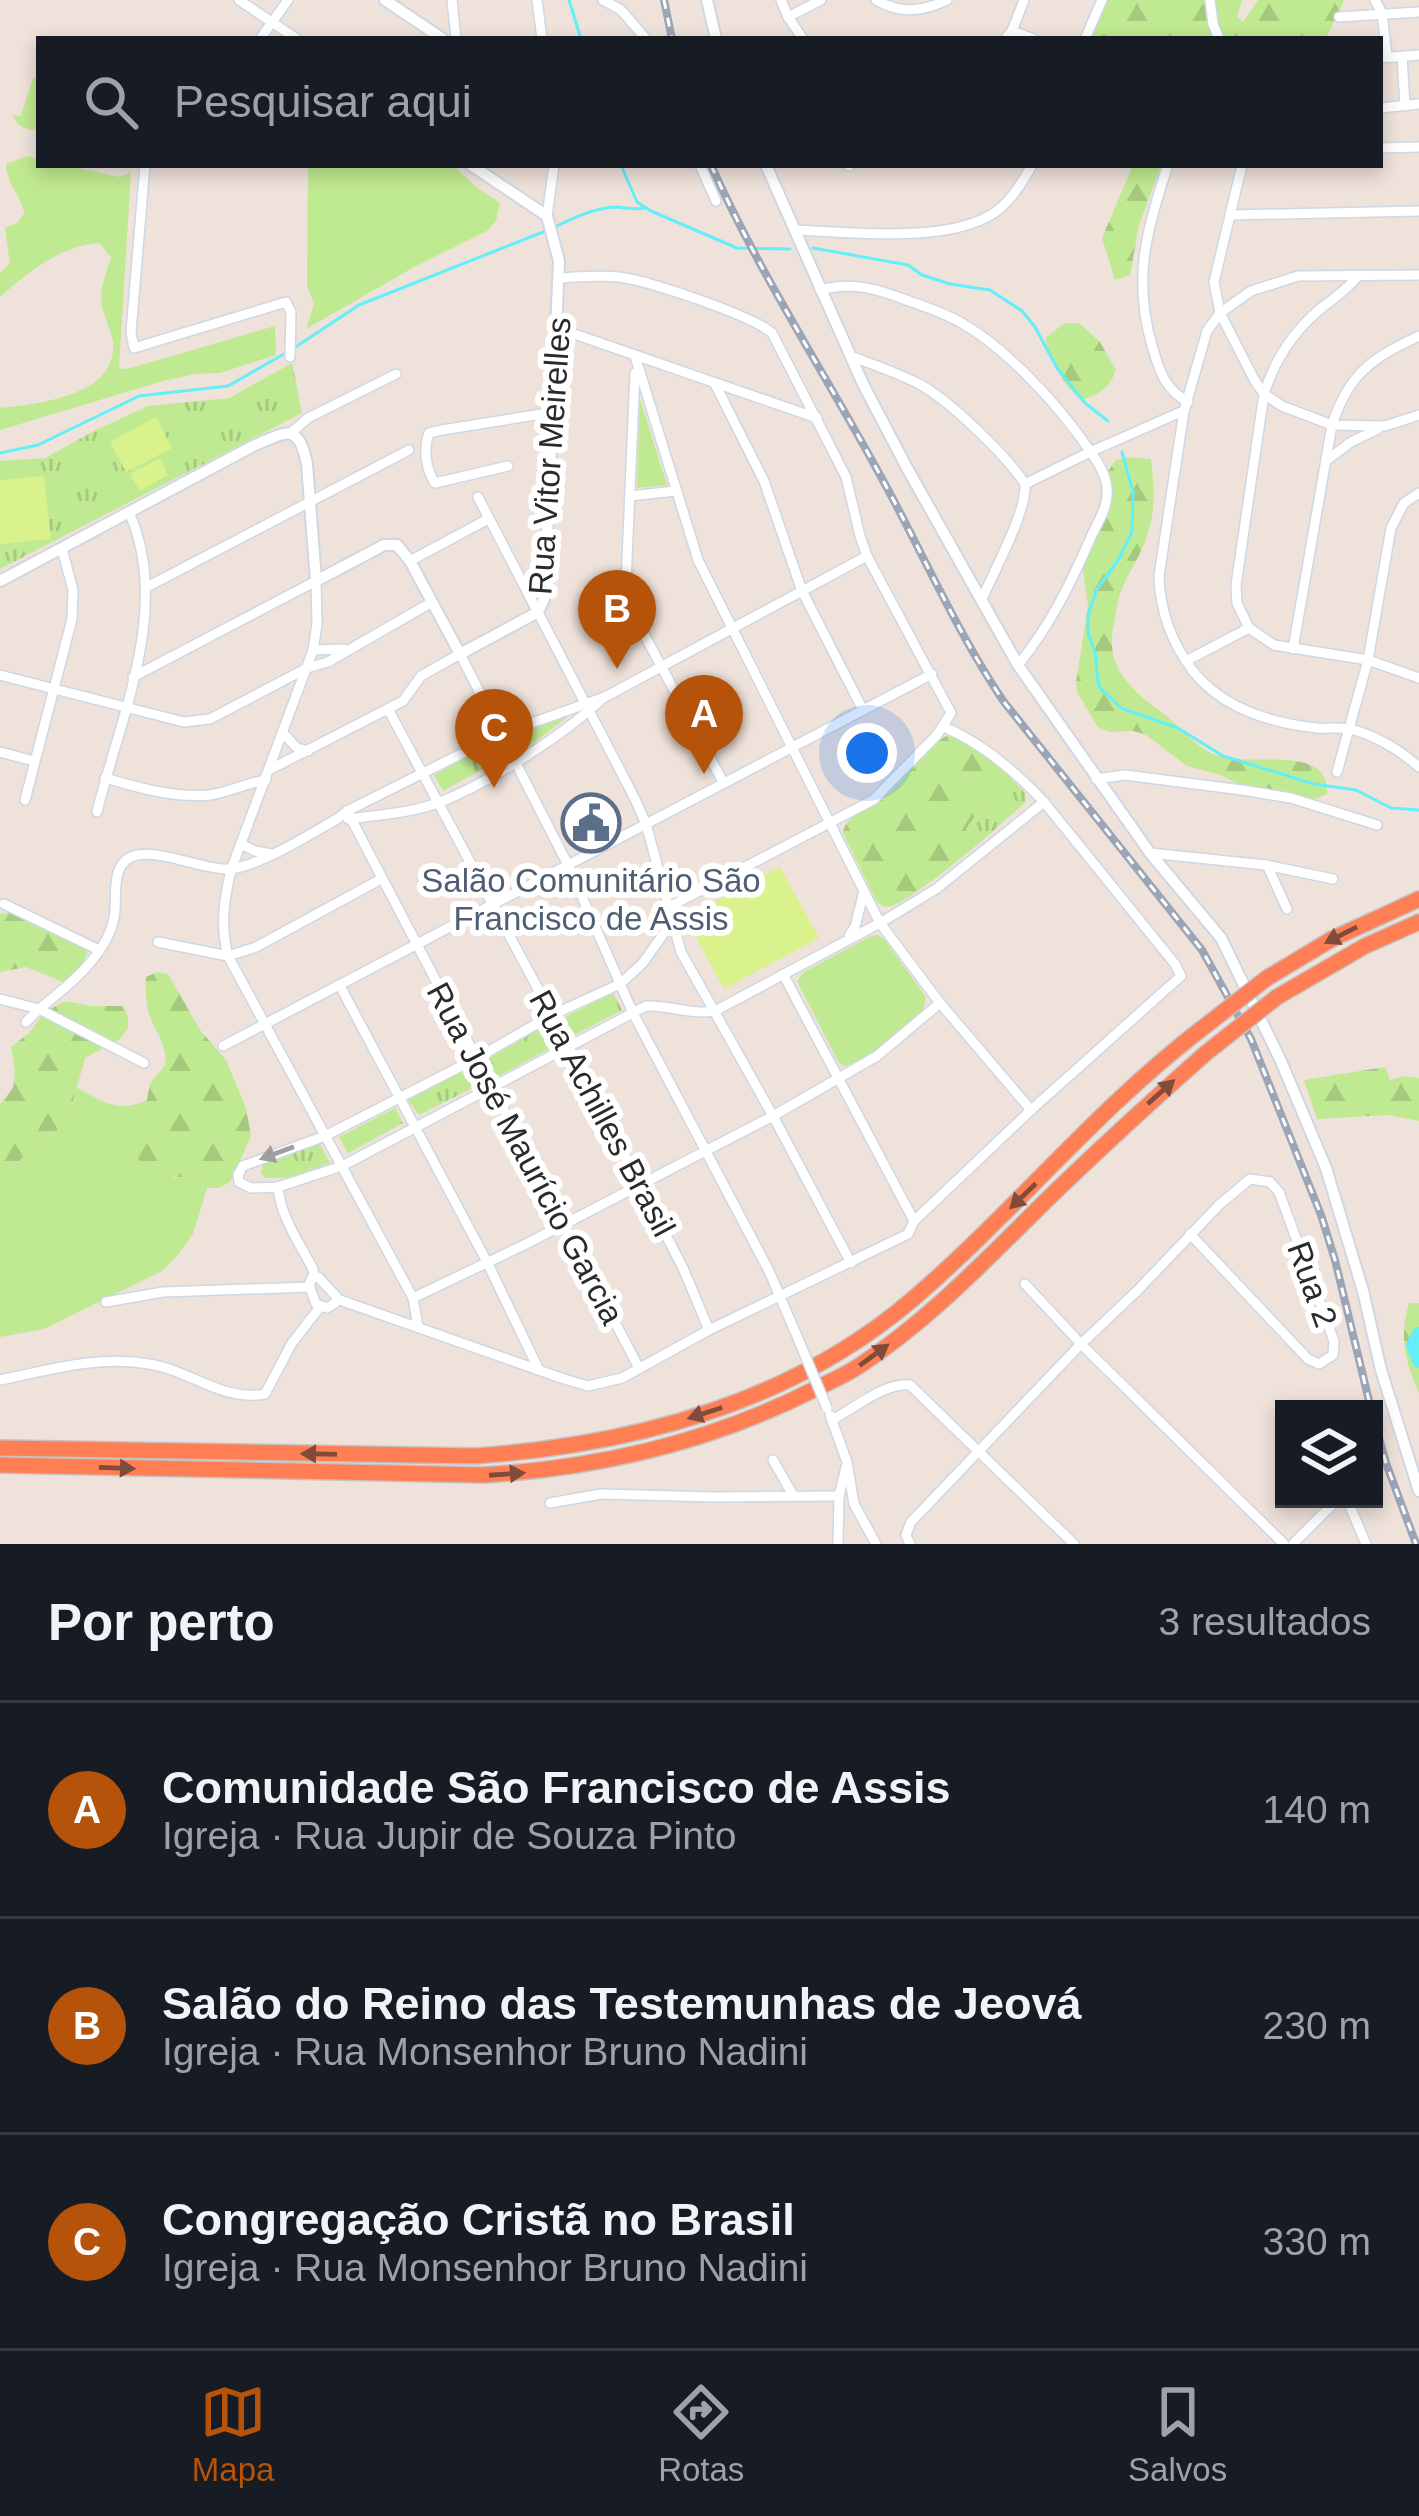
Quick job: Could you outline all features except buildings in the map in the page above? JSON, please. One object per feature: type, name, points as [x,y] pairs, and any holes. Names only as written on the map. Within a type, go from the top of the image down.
[{"type":"highway","points":[[0,1448],[475,1456],[617,1439],[728,1406],[841,1351],[909,1302],[1128,1093],[1267,978],[1332,940],[1419,899]]},
{"type":"highway","points":[[0,1465],[484,1475],[603,1462],[722,1429],[782,1406],[857,1367],[972,1276],[1100,1149],[1276,997],[1365,946],[1419,922]]},
{"type":"street","points":[[239,0],[293,36]]},
{"type":"street","points":[[262,36],[288,0]]},
{"type":"street","points":[[386,0],[439,36]]},
{"type":"street","points":[[452,0],[456,36]]},
{"type":"street","points":[[537,0],[542,36]]},
{"type":"street","points":[[603,0],[621,10],[643,36]]},
{"type":"street","points":[[707,0],[715,36]]},
{"type":"street","points":[[781,0],[801,36]]},
{"type":"street","points":[[788,17],[821,0]]},
{"type":"street","points":[[876,0],[914,11],[947,0]]},
{"type":"street","points":[[1009,35],[1024,0]]},
{"type":"street","points":[[1086,36],[1102,0]]},
{"type":"street","points":[[1210,0],[1218,36]]},
{"type":"street","points":[[1375,0],[1382,13],[1384,58],[1419,55]]},
{"type":"street","points":[[1339,17],[1419,12]]},
{"type":"street","points":[[1402,57],[1406,106]]},
{"type":"street","points":[[1383,108],[1419,104]]},
{"type":"street","points":[[1383,148],[1419,147]]},
{"type":"street","points":[[145,168],[131,332],[134,348],[286,302],[291,312],[290,357]]},
{"type":"street","points":[[475,168],[548,219],[554,168]]},
{"type":"street","points":[[701,168],[716,201]]},
{"type":"street","points":[[767,168],[863,384],[1018,665],[1150,853],[1222,938],[1326,1168],[1419,1491]]},
{"type":"street","points":[[796,230],[945,230],[997,211],[1030,168]]},
{"type":"street","points":[[1167,168],[1151,217],[1142,301],[1165,382],[1186,407]]},
{"type":"street","points":[[1241,168],[1214,282],[1220,313],[1241,358],[1264,394],[1298,413],[1332,425],[1385,426]]},
{"type":"street","points":[[1230,215],[1419,211]]},
{"type":"street","name":"Rua Vitor Meirelles","points":[[548,219],[560,278],[545,584],[538,612],[646,824],[681,952],[851,1263]]},
{"type":"street","points":[[1419,275],[1298,276],[1251,291],[1220,313],[1207,331],[1186,407],[1159,576],[1166,622],[1186,661],[1212,690],[1243,710],[1310,727],[1350,728],[1396,749],[1419,766]]},
{"type":"street","points":[[1357,277],[1307,320],[1271,373],[1236,585],[1238,603],[1249,628],[1274,645],[1368,660],[1419,678]]},
{"type":"street","points":[[560,278],[638,281],[752,320],[772,333],[846,477],[867,556],[951,713],[944,727],[873,800],[669,907]]},
{"type":"street","points":[[820,290],[842,284],[864,286],[979,334],[1044,393],[1090,452],[1105,480],[1108,494],[1102,512],[1061,602],[1018,665]]},
{"type":"street","points":[[557,328],[635,361],[817,418]]},
{"type":"street","points":[[1293,649],[1338,406],[1372,360],[1419,336]]},
{"type":"street","points":[[850,356],[936,395],[1025,484],[1020,511],[982,601]]},
{"type":"street","points":[[635,361],[698,560],[880,923],[1031,1110]]},
{"type":"street","points":[[635,361],[626,583],[661,668],[724,782]]},
{"type":"street","points":[[863,384],[887,370]]},
{"type":"street","points":[[0,581],[396,374]]},
{"type":"street","points":[[715,384],[764,481],[802,591],[863,710]]},
{"type":"street","points":[[1025,484],[1186,407]]},
{"type":"street","points":[[508,466],[435,483],[425,449],[427,439],[442,430],[554,412]]},
{"type":"street","points":[[1327,460],[1351,442],[1419,415]]},
{"type":"street","points":[[292,432],[303,445],[317,624],[307,668],[231,870],[222,932],[228,956],[413,1298],[418,1327]]},
{"type":"street","points":[[147,587],[409,450]]},
{"type":"street","points":[[630,496],[675,491]]},
{"type":"street","points":[[1336,772],[1368,660],[1391,528],[1404,503],[1419,493]]},
{"type":"street","points":[[105,778],[170,794],[212,794],[235,788],[388,710],[403,700],[421,676],[538,612],[478,497]]},
{"type":"street","points":[[97,812],[128,707],[144,629],[144,556],[129,512]]},
{"type":"street","points":[[407,556],[488,519]]},
{"type":"street","points":[[133,677],[384,545],[390,543],[407,556],[568,866],[633,1013],[769,1271],[832,1420],[847,1462],[854,1504],[876,1544]]},
{"type":"street","points":[[25,800],[72,619],[74,590],[62,549]]},
{"type":"street","points":[[26,1022],[108,938],[117,877],[125,860],[142,854],[231,870],[256,862],[501,734],[587,706],[867,556]]},
{"type":"street","points":[[968,577],[993,573]]},
{"type":"street","points":[[526,590],[545,584]]},
{"type":"street","points":[[0,675],[196,723],[328,662],[432,602]]},
{"type":"street","points":[[1186,661],[1249,628]]},
{"type":"street","points":[[313,650],[350,649]]},
{"type":"street","points":[[139,650],[158,664]]},
{"type":"street","points":[[223,1046],[932,674]]},
{"type":"street","points":[[271,687],[285,689],[296,699]]},
{"type":"street","points":[[349,815],[438,803],[516,762],[587,706]]},
{"type":"street","name":"Rua Achilles Brasil","points":[[388,710],[683,1268],[709,1330]]},
{"type":"street","points":[[106,1302],[163,1292],[312,1282],[318,1277],[338,1299],[588,1385],[610,1383],[908,1234],[914,1221],[1031,1110],[1181,976],[1022,778],[963,735],[944,727]]},
{"type":"street","points":[[283,733],[289,742],[308,751]]},
{"type":"street","points":[[0,752],[34,760]]},
{"type":"street","points":[[1096,779],[1125,775],[1258,792],[1377,825]]},
{"type":"street","points":[[235,788],[248,791],[258,802]]},
{"type":"street","points":[[672,922],[642,964],[620,984],[325,1136],[247,1164],[238,1172],[238,1179],[244,1187],[278,1187],[342,1166],[646,1006],[715,1011],[936,889],[1044,802]]},
{"type":"street","name":"Rua José Maurício Garcia","points":[[349,815],[639,1368]]},
{"type":"street","points":[[242,844],[271,854]]},
{"type":"street","points":[[1150,853],[1267,865],[1333,879]]},
{"type":"street","points":[[1171,877],[1185,855]]},
{"type":"street","points":[[1267,865],[1287,909]]},
{"type":"street","points":[[158,942],[228,956],[256,947],[381,879]]},
{"type":"street","points":[[847,940],[864,891]]},
{"type":"street","points":[[4,904],[99,950]]},
{"type":"street","points":[[783,974],[914,1221]]},
{"type":"street","points":[[340,986],[539,1370]]},
{"type":"street","points":[[0,999],[39,1009],[144,1063]]},
{"type":"street","points":[[413,1298],[773,1116],[877,1056],[940,1003]]},
{"type":"street","name":"Rua 2","points":[[1250,1179],[1270,1182],[1279,1192],[1334,1341],[1335,1350],[1328,1360],[1318,1364],[1300,1352],[1190,1234],[1250,1179]]},
{"type":"street","points":[[278,1187],[287,1220],[314,1269],[312,1282],[320,1307]]},
{"type":"street","points":[[910,1544],[905,1535],[910,1522],[1190,1234]]},
{"type":"street","points":[[1025,1285],[1284,1544]]},
{"type":"street","points":[[320,1307],[327,1308],[338,1299]]},
{"type":"street","points":[[0,1380],[78,1363],[121,1361],[180,1371],[226,1393],[265,1394],[292,1343],[320,1307]]},
{"type":"street","points":[[832,1420],[893,1386],[910,1385],[1074,1544]]},
{"type":"street","points":[[772,1460],[793,1495]]},
{"type":"street","points":[[838,1544],[838,1496],[847,1462]]},
{"type":"street","points":[[550,1503],[601,1494],[838,1496]]},
{"type":"street","points":[[1293,1544],[1333,1508]]},
{"type":"street","points":[[1348,1508],[1366,1544]]},
{"type":"green space","points":[[1102,0],[1242,0],[1237,17],[1243,22],[1258,0],[1344,0],[1327,36],[1086,36]]},
{"type":"green space","points":[[33,78],[36,131],[20,126],[12,115],[21,116]]},
{"type":"green space","points":[[26,156],[36,158],[36,168],[77,168],[120,177],[131,172],[119,368],[275,326],[276,355],[220,373],[163,381],[0,430],[0,408],[54,400],[89,386],[103,375],[113,342],[101,299],[111,258],[100,243],[58,255],[0,297],[0,272],[10,264],[5,228],[25,213],[6,164]]},
{"type":"green space","points":[[308,168],[456,168],[500,203],[496,221],[487,231],[306,329],[314,304],[307,286]]},
{"type":"green space","points":[[1132,168],[1160,168],[1139,225],[1130,275],[1115,280],[1102,238]]},
{"type":"green space","points":[[1065,323],[1079,323],[1100,342],[1116,370],[1103,389],[1081,400],[1058,372],[1045,338]]},
{"type":"green space","points":[[292,363],[302,413],[0,569],[0,461],[45,458],[148,406],[229,398]]},
{"type":"green space","points":[[640,399],[667,485],[637,488]]},
{"type":"green space","points":[[156,417],[172,448],[126,472],[110,442]]},
{"type":"green space","points":[[160,458],[168,475],[140,491],[130,474]]},
{"type":"green space","points":[[1151,459],[1154,496],[1145,541],[1118,601],[1112,651],[1118,668],[1138,694],[1203,748],[1233,759],[1303,762],[1325,778],[1327,794],[1305,803],[1256,793],[1221,775],[1187,766],[1146,735],[1098,727],[1078,694],[1088,607],[1085,557],[1107,473],[1115,461]]},
{"type":"green space","points":[[44,476],[51,539],[0,544],[0,480]]},
{"type":"green space","points":[[570,715],[520,753],[509,735]]},
{"type":"green space","points":[[949,735],[963,740],[1006,773],[966,829],[977,845],[918,891],[886,907],[877,902],[843,833],[845,826],[885,796],[922,754]]},
{"type":"green space","points":[[498,741],[506,756],[443,791],[434,775]]},
{"type":"green space","points":[[1006,773],[1025,793],[1026,802],[977,845],[966,829]]},
{"type":"green space","points":[[780,867],[819,938],[724,989],[685,917]]},
{"type":"green space","points":[[10,912],[88,938],[90,947],[76,976],[63,982],[26,967],[0,972],[0,914]]},
{"type":"green space","points":[[878,935],[926,997],[923,1011],[876,1050],[845,1066],[839,1063],[797,981],[804,972]]},
{"type":"green space","points":[[168,974],[200,1030],[226,1060],[246,1108],[251,1136],[230,1182],[219,1188],[206,1188],[192,1178],[155,1175],[129,1141],[129,1127],[166,1061],[146,996],[146,977]]},
{"type":"green space","points":[[613,993],[622,1010],[573,1036],[561,1019]]},
{"type":"green space","points":[[66,1001],[123,1006],[128,1028],[120,1039],[85,1058],[67,1123],[16,1163],[0,1185],[0,1104],[13,1088],[11,1047],[44,1012]]},
{"type":"green space","points":[[547,1025],[558,1044],[495,1078],[487,1070],[486,1060]]},
{"type":"green space","points":[[1385,1067],[1390,1080],[1419,1078],[1419,1121],[1388,1115],[1317,1119],[1304,1080]]},
{"type":"green space","points":[[466,1068],[474,1087],[419,1115],[408,1100]]},
{"type":"green space","points":[[77,1088],[119,1106],[146,1100],[130,1124],[174,1179],[192,1179],[207,1188],[193,1234],[162,1271],[44,1329],[0,1337],[0,1185],[16,1163],[67,1123]]},
{"type":"green space","points":[[395,1108],[403,1123],[348,1153],[339,1137]]},
{"type":"green space","points":[[319,1143],[330,1163],[289,1178],[265,1178],[261,1173],[263,1164]]},
{"type":"green space","points":[[1409,1303],[1419,1303],[1419,1393],[1405,1349]]},
{"type":"waterway","points":[[569,0],[580,36]]},
{"type":"waterway","points":[[622,168],[637,202],[651,211],[737,248],[790,249]]},
{"type":"waterway","points":[[557,226],[601,209],[646,208]]},
{"type":"waterway","points":[[0,453],[38,445],[139,396],[228,386],[359,305],[548,230]]},
{"type":"waterway","points":[[813,248],[908,265],[950,284],[990,290],[1022,311],[1057,368],[1085,403],[1108,421]]},
{"type":"waterway","points":[[1122,452],[1133,492],[1132,532],[1097,589],[1088,614],[1102,690],[1123,709],[1178,728],[1223,756],[1314,784],[1356,790],[1391,808],[1419,810]]},
{"type":"waterway","points":[[1419,1334],[1413,1345],[1419,1361]]},
{"type":"railway","points":[[664,0],[671,36]]},
{"type":"railway","points":[[712,168],[751,247],[987,676],[1202,950],[1251,1039],[1321,1215],[1369,1400]]},
{"type":"railway","points":[[1383,1452],[1416,1544]]},
{"type":"place","name":"Salão do Reino das Testemunhas de Jeová","points":[[617,669]]},
{"type":"place","name":"Comunidade São Francisco de Assis","points":[[704,774]]},
{"type":"place","name":"Congregação Cristã no Brasil","points":[[494,788]]},
{"type":"place","name":"Salão Comunitário São Francisco de Assis","points":[[591,823]]}]
